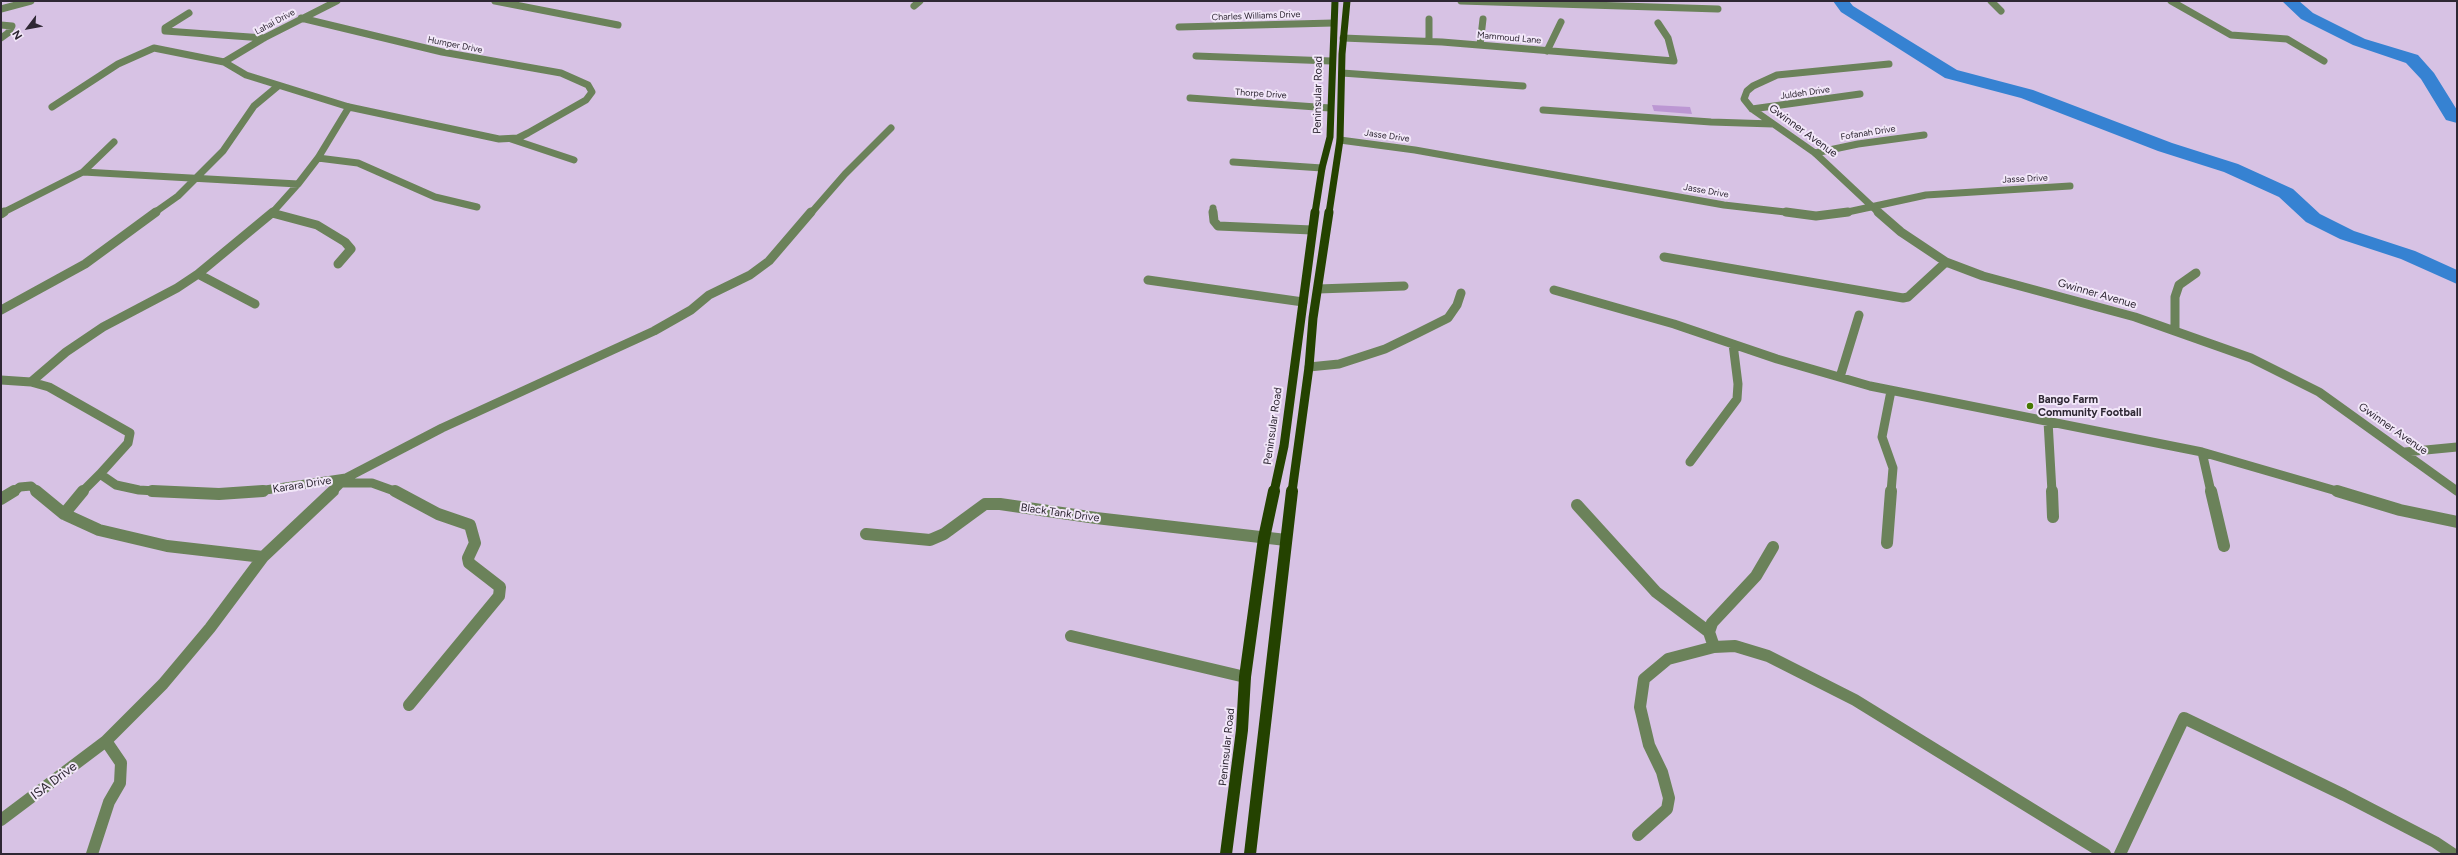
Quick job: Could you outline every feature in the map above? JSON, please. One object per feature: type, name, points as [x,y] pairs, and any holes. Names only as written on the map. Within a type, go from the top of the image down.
[{"type":"main road","name":"Peninsular Road","points":[[1226,854],[1242,730],[1245,677],[1264,538],[1284,446],[1312,230],[1322,168],[1330,137],[1335,1]]},
{"type":"main road","points":[[1250,854],[1286,540],[1295,484],[1318,289],[1340,140],[1343,38],[1346,1]]},
{"type":"street","points":[[1,9],[31,1]]},
{"type":"street","name":"Lahai Drive","points":[[224,62],[301,18],[337,1]]},
{"type":"street","points":[[495,1],[618,25]]},
{"type":"street","points":[[914,6],[920,1]]},
{"type":"street","points":[[1461,1],[1718,9]]},
{"type":"street","points":[[1674,1],[1678,7]]},
{"type":"street","points":[[1991,1],[2001,11]]},
{"type":"street","points":[[2172,1],[2231,35],[2293,40],[2324,61]]},
{"type":"street","points":[[189,13],[165,28],[165,31],[264,38]]},
{"type":"street","name":"Humper Drive","points":[[301,18],[442,52],[561,73],[588,85],[592,92],[586,100],[528,133],[511,139]]},
{"type":"street","points":[[1429,19],[1429,41]]},
{"type":"street","points":[[1480,45],[1483,19]]},
{"type":"street","points":[[1547,51],[1561,22]]},
{"type":"street","name":"Charles Williams Drive","points":[[1179,27],[1333,23]]},
{"type":"street","points":[[1,24],[12,26],[8,33],[1,38]]},
{"type":"street","name":"Mammoud Lane","points":[[1343,38],[1429,41],[1674,60],[1668,38],[1658,24]]},
{"type":"street","points":[[52,107],[118,64],[154,48],[224,62],[246,75],[349,107],[494,138],[511,139],[574,160]]},
{"type":"street","points":[[1196,56],[1332,61]]},
{"type":"street","points":[[1749,105],[1744,98],[1747,91],[1761,81],[1777,75],[1794,72],[1889,64]]},
{"type":"street","points":[[1342,73],[1523,86]]},
{"type":"street","points":[[1,310],[85,264],[178,196],[196,180],[223,151],[254,106],[278,86]]},
{"type":"street","name":"Juldeh Drive","points":[[1749,105],[1860,94]]},
{"type":"street","name":"Thorpe Drive","points":[[1190,98],[1330,108]]},
{"type":"street","name":"Gwinner Avenue","points":[[1749,105],[1773,124],[1815,153],[1872,207],[1901,232],[1946,262],[1983,276],[2175,330],[2234,351],[2304,383],[2405,452],[2457,491]]},
{"type":"street","points":[[31,382],[66,352],[97,332],[198,274],[272,213],[298,184],[318,158],[349,107]]},
{"type":"street","points":[[1543,110],[1704,122],[1773,124]]},
{"type":"street","points":[[344,480],[442,428],[654,331],[691,310],[709,295],[750,275],[769,261],[845,174],[891,128]]},
{"type":"street","name":"Fofanah Drive","points":[[1815,153],[1858,144],[1924,135]]},
{"type":"street","name":"Jasse Drive","points":[[1340,140],[1415,150],[1783,213],[1836,215],[1926,195],[2070,186]]},
{"type":"street","points":[[1,214],[83,172],[114,142]]},
{"type":"street","points":[[318,158],[358,163],[436,196],[477,207]]},
{"type":"street","points":[[1233,162],[1322,168]]},
{"type":"street","points":[[83,172],[196,180],[298,184]]},
{"type":"street","points":[[1213,208],[1214,221],[1218,226],[1312,230]]},
{"type":"street","points":[[272,213],[317,225],[345,242],[351,249],[349,254],[338,264]]},
{"type":"street","points":[[1664,257],[1903,298],[1908,296],[1946,262]]},
{"type":"street","points":[[2175,330],[2175,297],[2178,285],[2196,273]]},
{"type":"street","points":[[198,274],[255,304]]},
{"type":"street","points":[[1148,280],[1303,302]]},
{"type":"street","points":[[1318,289],[1404,286]]},
{"type":"street","points":[[1554,290],[1674,324],[1733,344],[1891,391],[2202,452],[2253,465],[2400,510],[2457,522]]},
{"type":"street","points":[[1309,368],[1339,364],[1385,349],[1418,333],[1448,318],[1457,305],[1461,293]]},
{"type":"street","points":[[1840,377],[1858,315]]},
{"type":"street","points":[[1690,462],[1737,399],[1738,384],[1733,344]]},
{"type":"street","points":[[1,380],[31,382],[48,387],[130,433],[128,443],[100,474],[74,499],[64,514]]},
{"type":"street","points":[[1887,543],[1893,468],[1882,437],[1891,391]]},
{"type":"street","points":[[2048,421],[2054,517]]},
{"type":"street","points":[[2405,452],[2457,447]]},
{"type":"street","points":[[2202,452],[2224,546]]},
{"type":"street","name":"Karara Drive","points":[[100,474],[116,485],[139,490],[219,494],[261,491],[344,480]]},
{"type":"street","points":[[344,480],[372,483],[396,491],[438,514],[470,525],[475,542],[468,558],[469,563],[500,587],[499,596],[409,705]]},
{"type":"street","name":"Karara Drive","points":[[106,741],[163,684],[210,628],[263,557],[344,480]]},
{"type":"street","points":[[1,499],[20,487],[31,486],[64,514],[99,530],[167,546],[263,557]]},
{"type":"street","name":"Black Tank Drive","points":[[866,534],[930,540],[944,534],[985,504],[1000,504],[1096,518],[1286,540]]},
{"type":"street","points":[[1578,505],[1656,592],[1709,632],[1714,647]]},
{"type":"street","points":[[1709,632],[1712,623],[1756,576],[1773,547]]},
{"type":"street","points":[[1071,636],[1245,677]]},
{"type":"street","points":[[1638,835],[1667,809],[1669,798],[1662,772],[1648,745],[1640,707],[1644,679],[1668,659],[1714,647],[1735,646],[1768,656],[1855,700],[2104,854]]},
{"type":"street","points":[[2120,854],[2184,718],[2344,795],[2435,842],[2453,854]]},
{"type":"street","points":[[92,854],[110,802],[120,783],[121,763],[106,741]]},
{"type":"street","name":"ISA Drive","points":[[1,820],[106,741]]},
{"type":"shaded area","points":[[1652,105],[1690,107],[1692,114],[1654,111]]},
{"type":"waterway","points":[[1841,1],[1847,9],[1951,74],[2027,94],[2165,147],[2231,168],[2286,193],[2313,218],[2347,235],[2408,255],[2457,278]]},
{"type":"waterway","points":[[2290,1],[2307,16],[2359,42],[2412,59],[2428,77],[2452,116],[2457,118]]},
{"type":"place","name":"Bango Farm Community Football","points":[[2030,406]]}]
